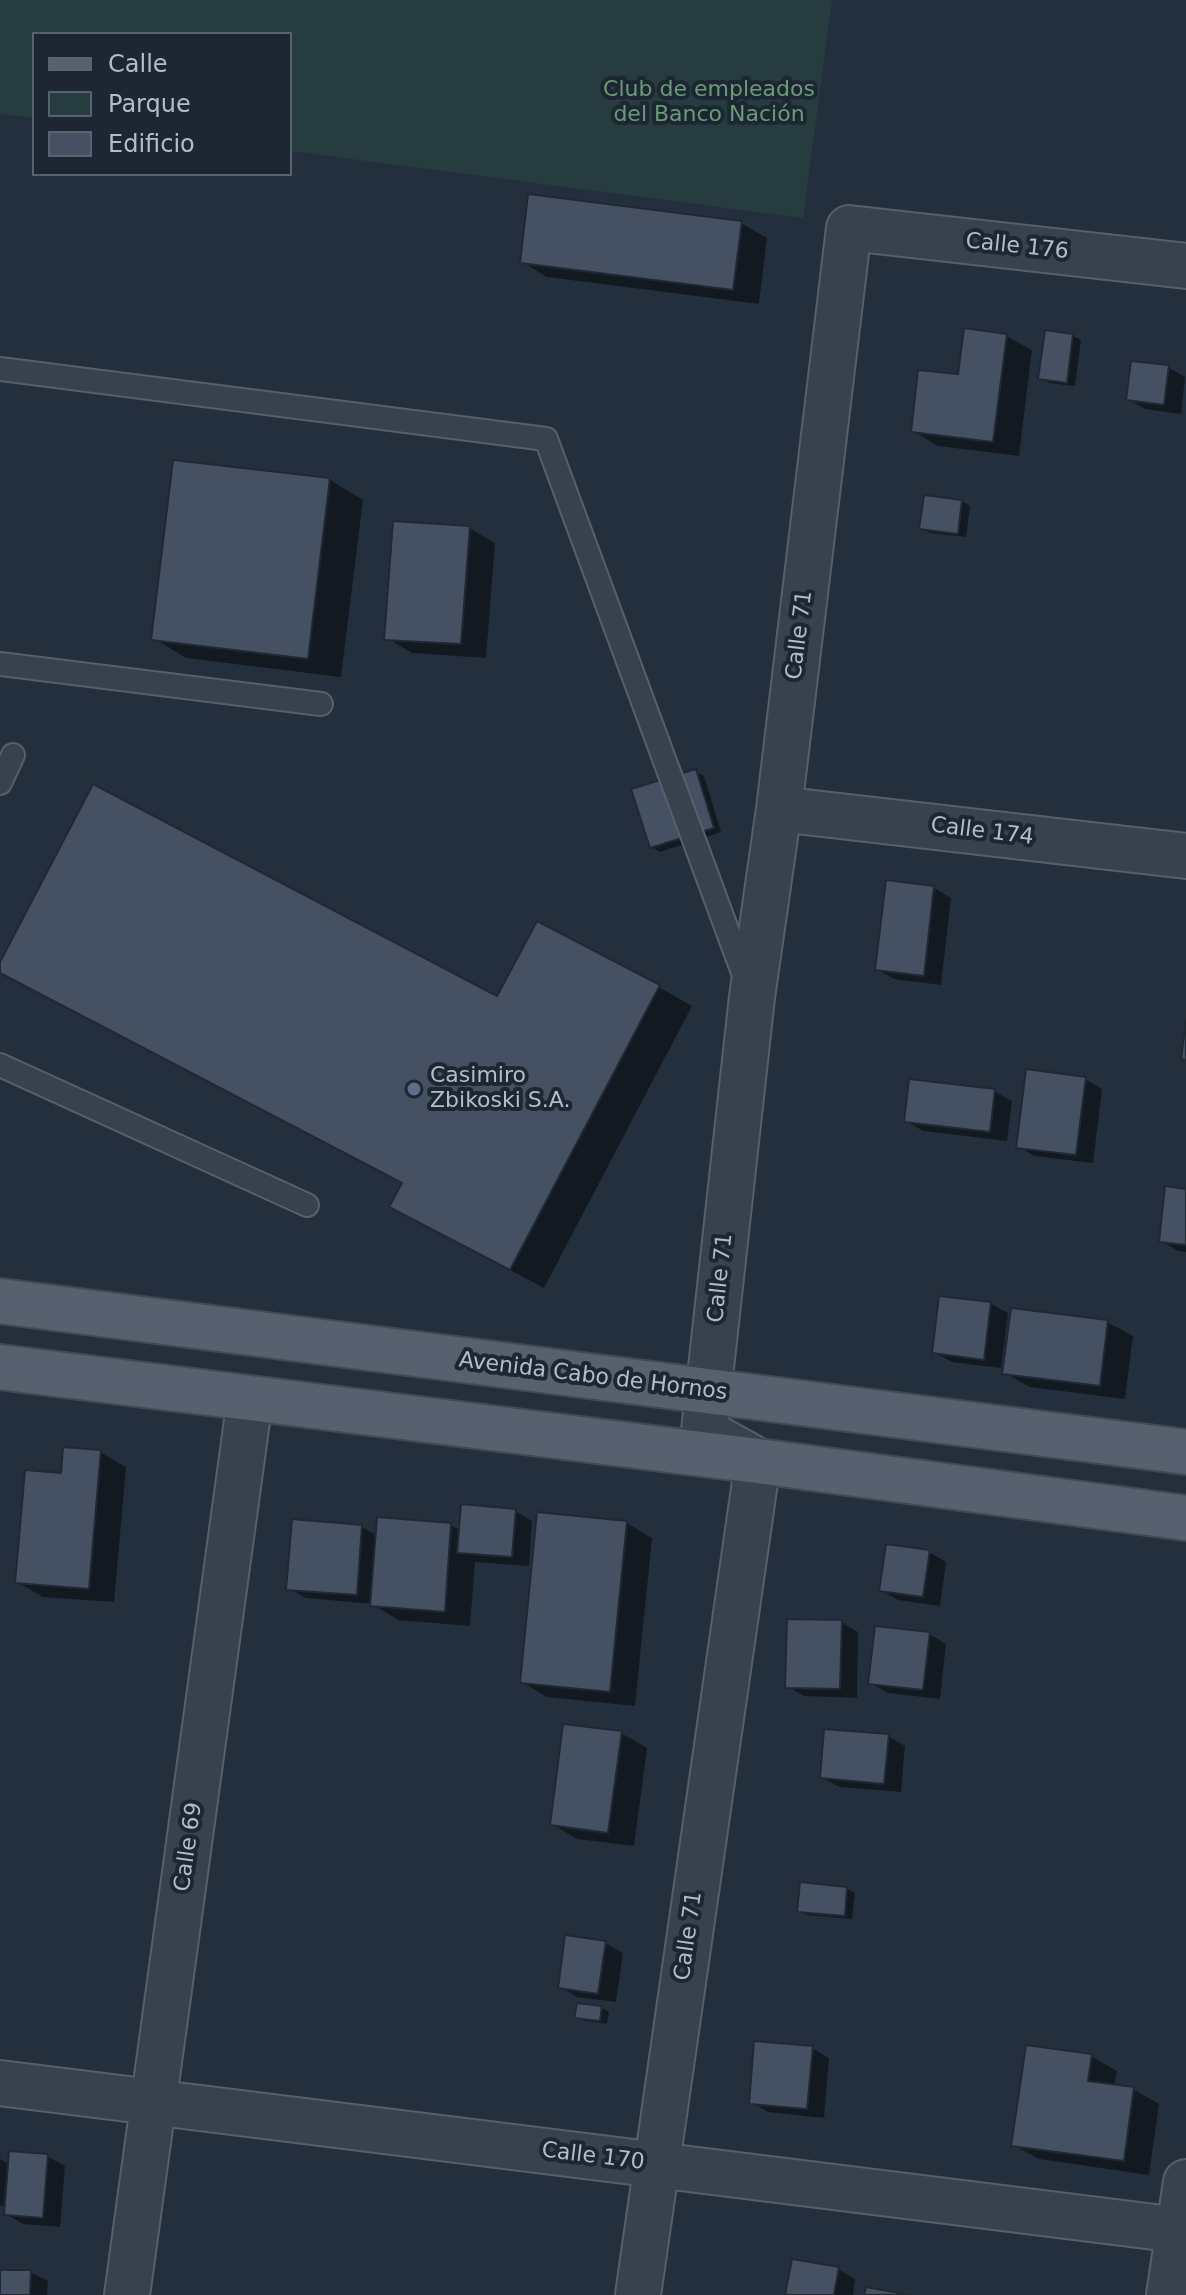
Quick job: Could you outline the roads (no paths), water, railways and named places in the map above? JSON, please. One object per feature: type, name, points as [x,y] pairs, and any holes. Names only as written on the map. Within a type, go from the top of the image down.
[{"type":"main road","name":"Avenida Cabo de Hornos","points":[[0,1301],[1186,1452]]},
{"type":"main road","points":[[0,1367],[758,1461],[1186,1518]]},
{"type":"street","name":"Calle 176","points":[[849,228],[1186,266]]},
{"type":"street","name":"Calle 71","points":[[638,2295],[758,1461],[704,1431],[752,997],[779,809],[849,228]]},
{"type":"street","name":"Calle 174","points":[[779,809],[1186,856]]},
{"type":"street","name":"Calle 69","points":[[127,2295],[250,1399]]},
{"type":"street","name":"Calle 170","points":[[0,2083],[1182,2230]]},
{"type":"street","points":[[1169,2295],[1182,2230],[1186,2182]]},
{"type":"lane","points":[[0,369],[546,439],[752,997]]},
{"type":"lane","points":[[0,664],[321,704]]},
{"type":"lane","points":[[0,783],[13,755]]},
{"type":"lane","points":[[0,1065],[307,1205]]},
{"type":"place","name":"Casimiro Zbikoski S.A.","points":[[414,1089]]},
{"type":"park label","name":"Club de empleados del Banco Nación","points":[[709,102]]}]
